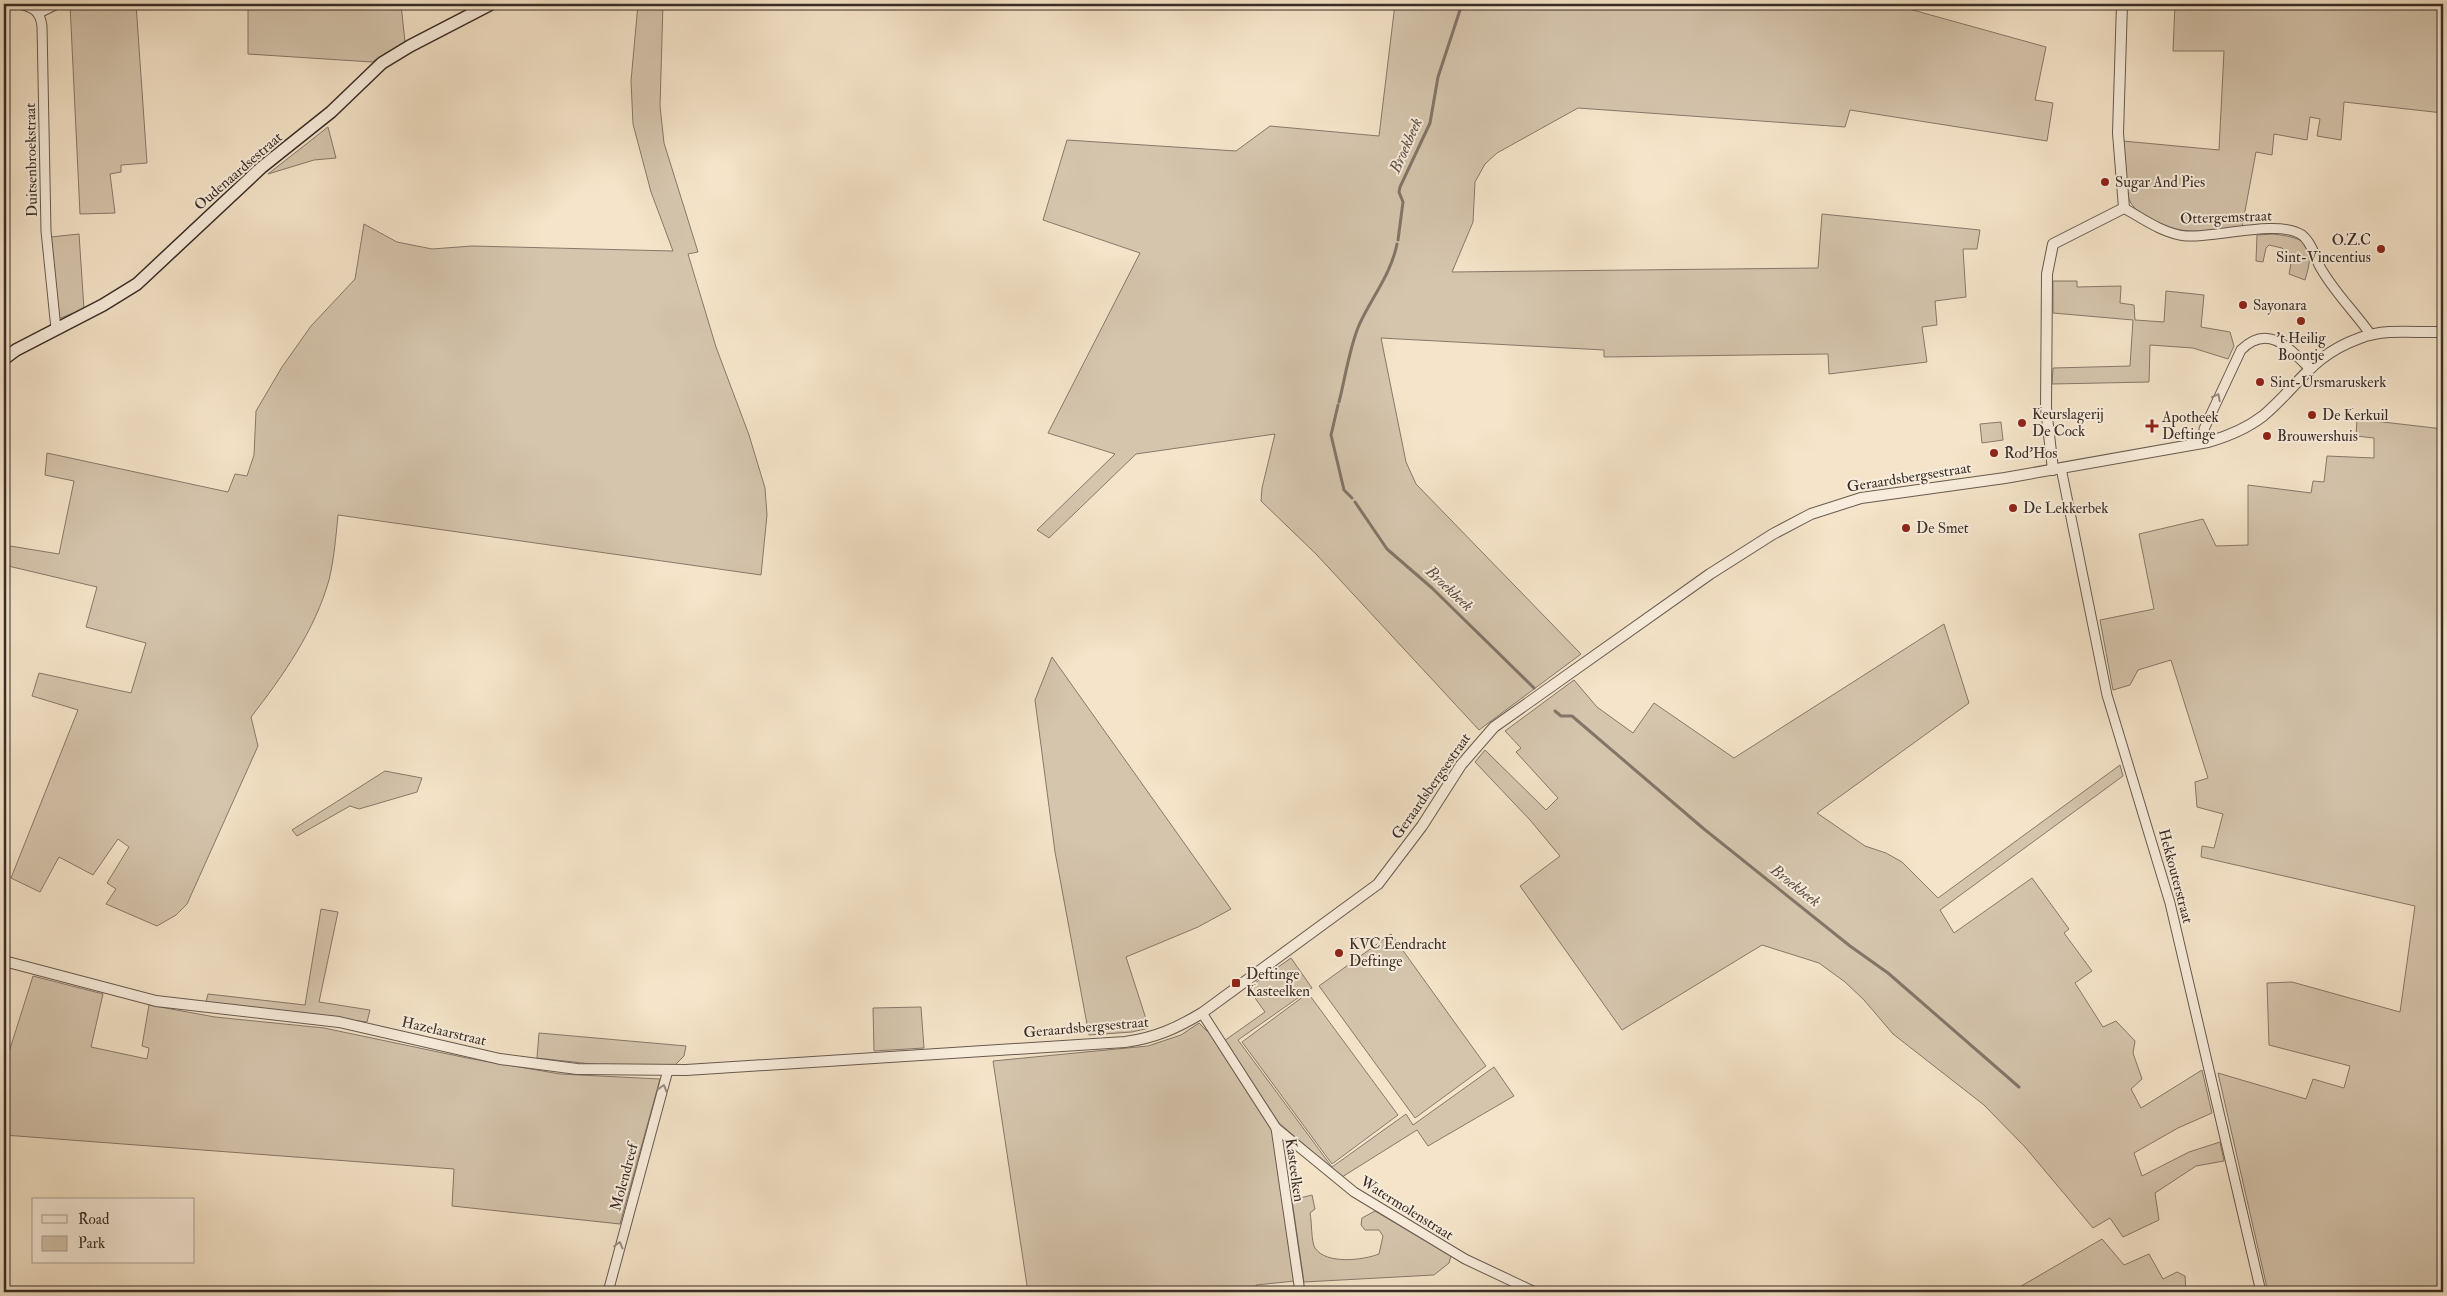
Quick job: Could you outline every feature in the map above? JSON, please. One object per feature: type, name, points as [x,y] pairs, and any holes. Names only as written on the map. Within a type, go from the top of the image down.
[{"type":"main road","name":"Oudenaardsestraat","points":[[4,359],[16,350],[103,305],[136,284],[262,167],[331,112],[382,63],[410,46],[492,4]]},
{"type":"street","points":[[20,4],[34,7],[39,13],[56,4]]},
{"type":"street","points":[[2057,469],[2046,408],[2047,274],[2053,244],[2124,208],[2118,133],[2122,4]]},
{"type":"street","name":"Duitsenbroekstraat","points":[[39,13],[42,26],[46,231],[56,329]]},
{"type":"street","name":"Ottergemstraat","points":[[2124,208],[2170,233],[2185,236],[2241,230],[2280,230],[2299,233],[2308,242],[2328,279],[2371,335]]},
{"type":"street","name":"Geraardsbergsestraat","points":[[884,1057],[1142,1040],[1167,1032],[1202,1013],[1378,884],[1422,826],[1461,766],[1494,727],[1710,574],[1773,534],[1811,514],[1861,498],[2057,469],[2208,442],[2236,433],[2254,422],[2272,408],[2309,368],[2343,346],[2371,335],[2392,332],[2443,332]]},
{"type":"street","points":[[2208,442],[2204,429],[2210,412],[2241,350],[2248,343],[2263,338],[2277,340],[2309,368]]},
{"type":"street","name":"Hekkouterstraat","points":[[2057,469],[2109,703],[2170,903],[2261,1292]]},
{"type":"street","name":"Hazelaarstraat","points":[[4,961],[156,1001],[339,1022],[500,1059],[577,1069],[668,1070],[884,1057]]},
{"type":"street","name":"Kasteelken","points":[[1202,1013],[1276,1128],[1300,1292]]},
{"type":"street","name":"Molendreef","points":[[608,1292],[668,1070]]},
{"type":"street","name":"Watermolenstraat","points":[[1276,1128],[1354,1192],[1459,1255],[1536,1292]]},
{"type":"green space","points":[[70,4],[136,4],[147,163],[121,165],[121,172],[110,174],[115,213],[80,214]]},
{"type":"green space","points":[[248,4],[401,4],[405,42],[372,62],[248,54]]},
{"type":"green space","points":[[638,4],[663,4],[660,106],[664,143],[698,252],[688,254],[716,347],[749,435],[765,488],[767,515],[761,575],[338,515],[335,548],[323,599],[297,652],[251,717],[258,746],[187,904],[176,915],[157,926],[106,904],[116,889],[107,883],[129,847],[118,839],[93,875],[59,857],[40,892],[11,878],[78,710],[32,696],[39,673],[131,693],[146,643],[86,627],[97,587],[4,565],[4,545],[59,554],[74,481],[45,475],[47,453],[228,492],[235,474],[247,476],[254,455],[256,411],[282,367],[311,326],[355,279],[364,224],[397,242],[432,249],[472,246],[673,251],[651,192],[633,124],[631,81]]},
{"type":"green space","points":[[1395,4],[1891,4],[2046,47],[2035,100],[2053,103],[2047,141],[1850,110],[1845,127],[1578,108],[1497,153],[1485,164],[1475,182],[1473,222],[1452,272],[1818,268],[1822,214],[1980,230],[1977,249],[1963,249],[1966,297],[1935,301],[1937,325],[1922,327],[1927,362],[1829,374],[1828,354],[1604,357],[1604,350],[1381,338],[1406,462],[1416,484],[1581,654],[1479,730],[1316,554],[1261,501],[1262,488],[1275,434],[1136,454],[1049,538],[1037,530],[1115,454],[1048,433],[1140,253],[1043,220],[1067,140],[1236,151],[1270,126],[1379,136]]},
{"type":"green space","points":[[2175,4],[2443,4],[2443,113],[2344,102],[2341,140],[2317,136],[2320,119],[2310,117],[2307,140],[2274,134],[2272,155],[2256,152],[2242,227],[2194,231],[2171,228],[2160,224],[2134,208],[2130,202],[2126,185],[2123,141],[2219,150],[2224,51],[2173,51]]},
{"type":"green space","points":[[328,127],[336,158],[314,160],[268,174]]},
{"type":"green space","points":[[79,234],[84,309],[58,319],[51,237]]},
{"type":"green space","points":[[2273,234],[2294,238],[2306,245],[2310,259],[2305,280],[2289,274],[2292,258],[2282,248],[2269,245],[2266,248],[2263,262],[2256,261],[2257,235]]},
{"type":"green space","points":[[2053,281],[2077,281],[2077,287],[2121,286],[2120,303],[2134,305],[2135,320],[2164,322],[2166,291],[2204,295],[2201,327],[2230,332],[2234,346],[2228,359],[2193,348],[2150,345],[2149,382],[2052,384],[2053,368],[2130,366],[2133,320],[2053,313]]},
{"type":"green space","points":[[2357,419],[2443,429],[2443,1292],[2268,1292],[2218,1073],[2306,1099],[2313,1079],[2344,1088],[2350,1066],[2269,1045],[2267,983],[2292,982],[2400,1012],[2415,906],[2201,857],[2202,846],[2214,848],[2223,814],[2197,807],[2195,782],[2208,778],[2171,660],[2138,670],[2130,685],[2113,690],[2100,620],[2154,609],[2139,534],[2203,519],[2216,546],[2248,545],[2248,485],[2311,493],[2313,481],[2324,482],[2327,456],[2374,458],[2374,438],[2356,436]]},
{"type":"green space","points":[[2001,422],[2003,440],[1982,443],[1980,424]]},
{"type":"green space","points":[[1944,624],[1969,703],[1817,813],[1865,846],[1886,853],[1902,862],[1938,898],[2120,765],[2123,776],[1940,910],[1954,933],[2032,878],[2069,929],[2064,933],[2092,971],[2075,983],[2103,1027],[2116,1021],[2135,1041],[2133,1053],[2142,1079],[2131,1089],[2141,1108],[2202,1070],[2212,1113],[2178,1128],[2134,1153],[2142,1176],[2189,1152],[2220,1142],[2224,1161],[2196,1166],[2155,1193],[2159,1220],[2123,1237],[2110,1218],[2093,1228],[2025,1147],[1984,1105],[1893,1034],[1864,1000],[1845,982],[1819,963],[1762,945],[1622,1030],[1520,886],[1560,856],[1530,820],[1475,762],[1485,750],[1546,810],[1558,798],[1516,752],[1521,748],[1505,731],[1574,680],[1597,707],[1633,733],[1654,703],[1734,758]]},
{"type":"green space","points":[[1052,657],[1231,909],[1198,927],[1126,957],[1149,1028],[1132,1032],[1089,1035],[1055,852],[1035,700]]},
{"type":"green space","points":[[385,771],[422,778],[417,792],[359,809],[350,806],[297,836],[292,830]]},
{"type":"green space","points":[[321,909],[338,912],[319,1002],[370,1010],[367,1022],[206,1002],[208,994],[305,1005]]},
{"type":"green space","points":[[1391,934],[1486,1066],[1415,1118],[1319,986]]},
{"type":"green space","points":[[1291,958],[1312,988],[1238,1040],[1332,1167],[1406,1114],[1413,1125],[1494,1067],[1514,1096],[1428,1146],[1417,1130],[1342,1177],[1279,1123],[1224,1041],[1265,1012],[1248,988]]},
{"type":"green space","points":[[33,976],[103,994],[91,1047],[147,1059],[149,1048],[142,1046],[149,1005],[215,1017],[324,1028],[467,1058],[560,1074],[660,1079],[620,1224],[452,1206],[454,1169],[4,1135],[4,1068]]},
{"type":"green space","points":[[1308,993],[1398,1115],[1332,1164],[1242,1042]]},
{"type":"green space","points":[[921,1007],[924,1048],[874,1051],[873,1008]]},
{"type":"green space","points":[[1199,1023],[1210,1034],[1272,1130],[1295,1281],[1256,1285],[1257,1292],[1028,1292],[993,1061],[1148,1046],[1181,1035]]},
{"type":"green space","points":[[539,1033],[686,1046],[684,1056],[675,1065],[601,1065],[537,1058]]},
{"type":"green space","points":[[1312,1195],[1315,1209],[1310,1213],[1313,1241],[1315,1248],[1328,1257],[1346,1260],[1379,1254],[1383,1236],[1379,1230],[1365,1230],[1361,1225],[1362,1218],[1375,1211],[1451,1256],[1449,1263],[1434,1275],[1304,1282],[1292,1200]]},
{"type":"green space","points":[[2102,1239],[2124,1265],[2149,1254],[2163,1279],[2177,1272],[2185,1276],[2186,1292],[2011,1292]]},
{"type":"waterway","name":"Broekbeek","points":[[1398,240],[1403,202],[1399,192],[1400,187],[1430,123],[1438,77],[1462,4]]},
{"type":"waterway","name":"Broekbeek","points":[[1339,402],[1356,331],[1386,275],[1397,244]]},
{"type":"waterway","name":"Broekbeek","points":[[1338,405],[1331,435],[1344,490],[1352,498]]},
{"type":"waterway","name":"Broekbeek","points":[[1355,502],[1387,549],[1432,588],[1534,688]]},
{"type":"waterway","name":"Broekbeek","points":[[1555,711],[1561,716],[1572,716],[1704,829],[1850,946],[1888,973],[2019,1087]]},
{"type":"place","name":"Sugar And Pies","points":[[2105,182]]},
{"type":"place","name":"O.Z.C Sint-Vincentius","points":[[2381,249]]},
{"type":"place","name":"Sayonara","points":[[2243,305]]},
{"type":"place","name":"'t Heilig Boontje","points":[[2301,321]]},
{"type":"place","name":"Sint-Ursmaruskerk","points":[[2260,382]]},
{"type":"place","name":"De Kerkuil","points":[[2312,415]]},
{"type":"place","name":"Keurslagerij De Cock","points":[[2022,423]]},
{"type":"place","name":"Apotheek Deftinge","points":[[2152,426]]},
{"type":"place","name":"Brouwershuis","points":[[2267,436]]},
{"type":"place","name":"Rod'Hos","points":[[1994,453]]},
{"type":"place","name":"De Lekkerbek","points":[[2013,508]]},
{"type":"place","name":"De Smet","points":[[1906,528]]},
{"type":"place","name":"KVC Eendracht Deftinge","points":[[1339,953]]},
{"type":"place","name":"Deftinge Kasteelken","points":[[1236,983]]}]
